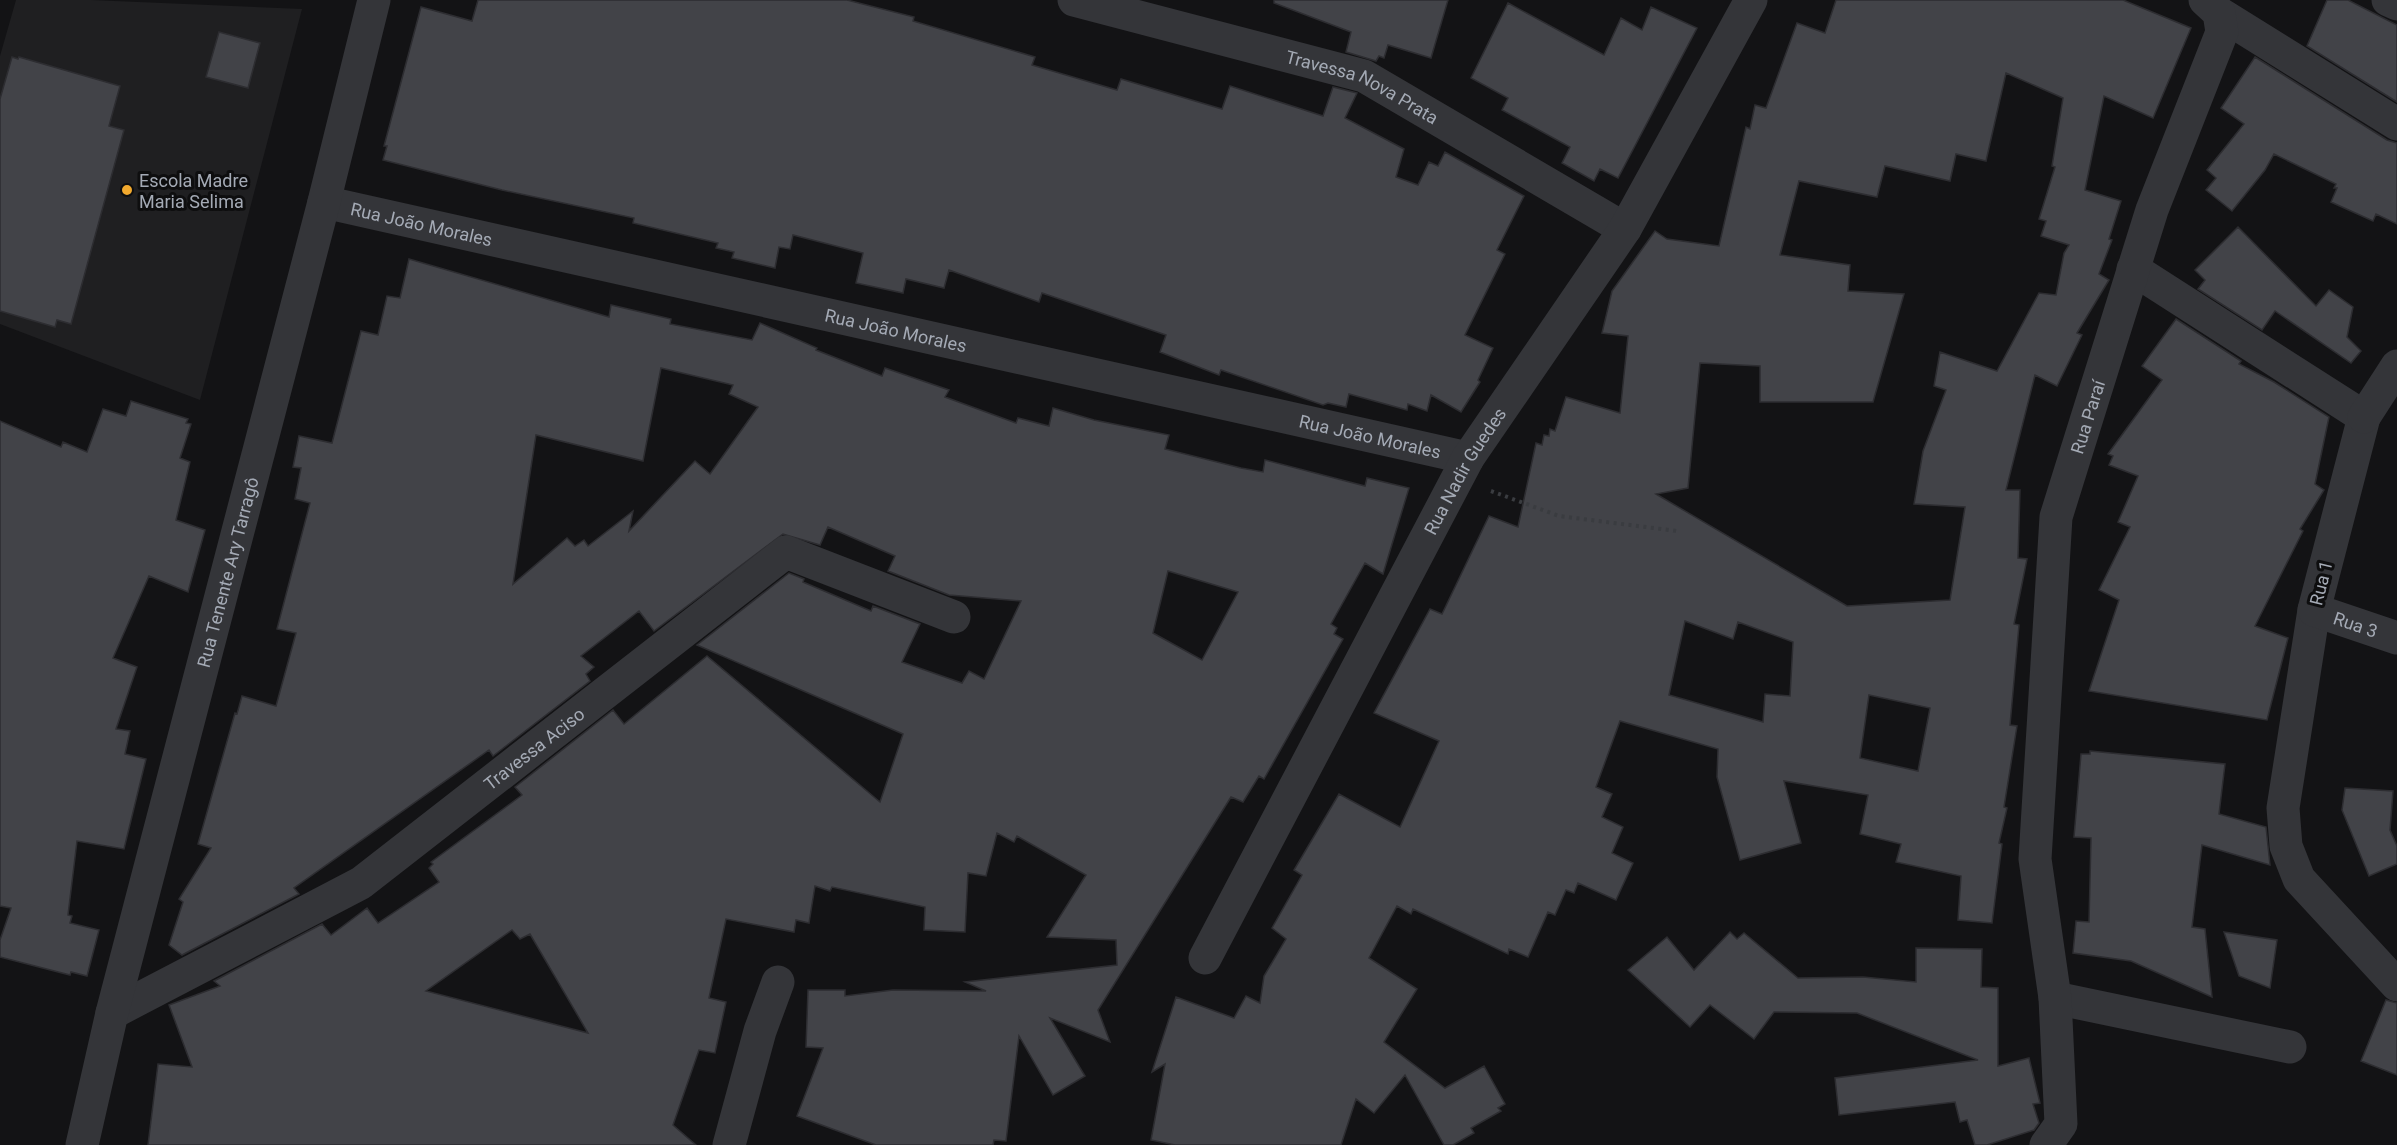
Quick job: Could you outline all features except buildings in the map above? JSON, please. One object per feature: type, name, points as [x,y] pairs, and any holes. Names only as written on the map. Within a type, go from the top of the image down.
[{"type":"street","name":"Rua Tenente Ary Tarragô","points":[[82,1145],[112,1013],[324,202],[374,0]]},
{"type":"street","name":"Travessa Nova Prata","points":[[1074,0],[1364,76],[1625,229]]},
{"type":"street","name":"Rua Nadir Guedes","points":[[1205,958],[1463,468],[1625,229],[1751,0]]},
{"type":"street","points":[[2388,0],[2397,4]]},
{"type":"street","points":[[2212,6],[2397,124]]},
{"type":"street","name":"Rua Paraí","points":[[2046,1145],[2061,1124],[2055,998],[2035,859],[2056,517],[2152,210],[2222,33],[2212,6]]},
{"type":"street","name":"Rua João Morales","points":[[324,202],[1463,468]]},
{"type":"street","points":[[2133,269],[2364,417]]},
{"type":"street","name":"Rua 1","points":[[2397,366],[2364,417],[2314,610],[2283,808],[2286,846],[2299,879],[2397,986]]},
{"type":"street","name":"Travessa Aciso","points":[[112,1013],[361,883],[786,552],[954,617]]},
{"type":"street","name":"Rua 3","points":[[2314,610],[2397,638]]},
{"type":"street","points":[[729,1145],[760,1031],[778,982]]},
{"type":"street","points":[[2055,998],[2290,1047]]},
{"type":"path","points":[[1463,468],[1559,516],[1677,531]]},
{"type":"shaded area","name":"Escola Madre Maria Selima","points":[[16,0],[91,0],[302,9],[200,400],[0,324],[0,56]]},
{"type":"place","name":"Escola Madre Maria Selima","points":[[127,190]]}]
